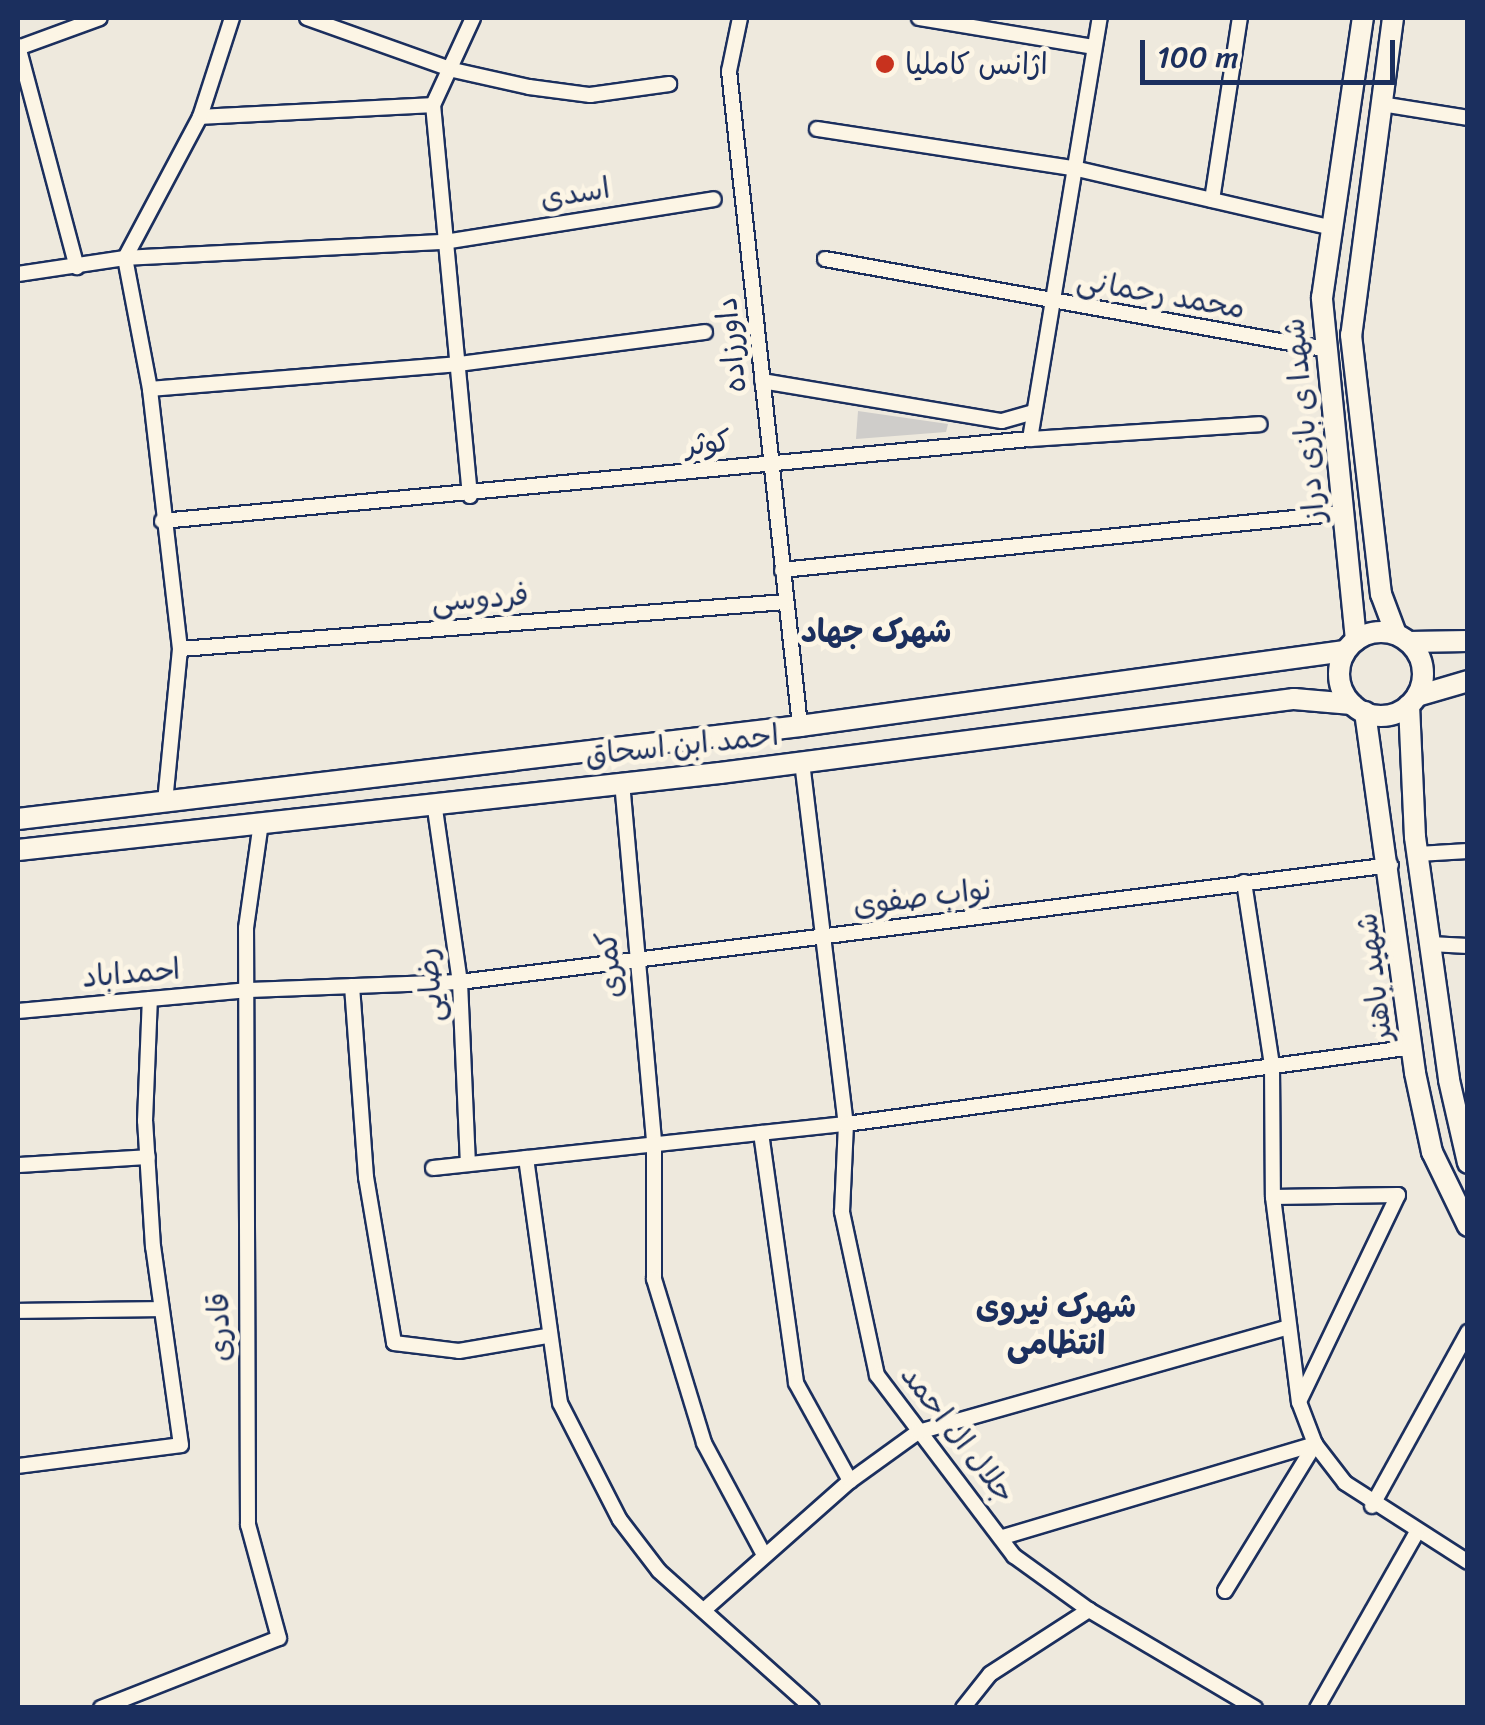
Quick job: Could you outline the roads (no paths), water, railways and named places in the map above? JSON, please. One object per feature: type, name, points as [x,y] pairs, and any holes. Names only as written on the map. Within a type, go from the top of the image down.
[{"type":"main road","name":"شهدا ی بازی دراز","points":[[1350,645],[1343,513],[1324,349],[1333,228],[1363,18]]},
{"type":"main road","name":"شهدا ی بازی دراز","points":[[1393,18],[1351,336],[1381,594],[1403,638]]},
{"type":"main road","points":[[1468,641],[1403,638],[1350,645],[1339,678],[1358,708],[1388,715],[1413,701],[1468,682]]},
{"type":"main road","points":[[1403,638],[1422,662],[1413,701]]},
{"type":"main road","name":"احمد ابن اسحاق","points":[[18,819],[800,726],[1350,645]]},
{"type":"main road","name":"احمد ابن اسحاق","points":[[18,850],[802,762],[1294,700],[1358,708]]},
{"type":"main road","name":"شهید باهنر","points":[[1413,701],[1418,854],[1442,1030],[1455,1078],[1468,1163]]},
{"type":"main road","name":"شهید باهنر","points":[[1358,708],[1390,865],[1418,1085],[1432,1152],[1468,1226]]},
{"type":"main road","points":[[261,791],[246,807],[261,822]]},
{"type":"main road","points":[[192,799],[204,812],[196,829]]},
{"type":"main road","points":[[1412,1038],[1442,1030]]},
{"type":"main road","points":[[1418,1085],[1430,1075],[1455,1078]]},
{"type":"street","points":[[77,267],[18,47],[100,18]]},
{"type":"street","points":[[166,802],[180,649],[162,521],[150,389],[125,258],[200,118],[232,18]]},
{"type":"street","points":[[307,18],[453,70],[590,95],[669,84]]},
{"type":"street","points":[[470,496],[433,106],[453,70],[473,18]]},
{"type":"street","name":"داورزاده","points":[[740,18],[729,71],[800,726]]},
{"type":"street","points":[[919,18],[1094,47]]},
{"type":"street","points":[[1030,439],[1049,302],[1100,18]]},
{"type":"street","points":[[1212,200],[1240,18]]},
{"type":"street","points":[[1381,104],[1468,118]]},
{"type":"street","points":[[200,118],[433,106]]},
{"type":"street","points":[[817,130],[1073,168],[1333,228]]},
{"type":"street","name":"اسدی","points":[[18,274],[125,258],[444,242],[714,198]]},
{"type":"street","name":"محمد رحمانی","points":[[825,259],[1324,349]]},
{"type":"street","points":[[150,389],[460,364],[705,332]]},
{"type":"street","points":[[762,381],[1002,420],[1034,412]]},
{"type":"street","name":"کوثر","points":[[162,521],[470,496],[1030,439],[1260,424]]},
{"type":"street","points":[[782,570],[1343,513]]},
{"type":"street","name":"فردوسی","points":[[180,649],[785,602]]},
{"type":"street","name":"جلال ال احمد","points":[[802,762],[846,1124],[842,1212],[863,1333],[877,1375],[1004,1537],[1014,1556],[1089,1610],[1254,1708]]},
{"type":"street","name":"کمری","points":[[622,782],[654,1144],[654,1279],[704,1443],[764,1555]]},
{"type":"street","name":"رضایی","points":[[434,802],[460,982],[468,1164]]},
{"type":"street","name":"قادری","points":[[100,1708],[279,1638],[248,1525],[250,863],[261,822]]},
{"type":"street","points":[[1418,854],[1468,851]]},
{"type":"street","name":"نواب صفوی","points":[[352,986],[460,982],[1390,865]]},
{"type":"street","points":[[1244,882],[1272,1066],[1273,1197],[1299,1402],[1314,1444],[1372,1506],[1468,1562]]},
{"type":"street","points":[[1430,944],[1468,946]]},
{"type":"street","points":[[352,986],[366,1177],[394,1342],[460,1351],[548,1336]]},
{"type":"street","name":"احمداباد","points":[[18,1011],[250,990],[352,986]]},
{"type":"street","points":[[18,1466],[181,1445],[158,1309],[148,1157],[150,999]]},
{"type":"street","points":[[434,1168],[846,1124],[1272,1066],[1412,1038]]},
{"type":"street","points":[[762,1134],[796,1383],[850,1481]]},
{"type":"street","points":[[18,1165],[148,1157]]},
{"type":"street","points":[[526,1158],[560,1403],[620,1520],[660,1571],[812,1708]]},
{"type":"street","points":[[1273,1197],[1398,1194],[1299,1402]]},
{"type":"street","points":[[18,1311],[158,1309]]},
{"type":"street","points":[[704,1610],[850,1481],[918,1432],[1288,1327]]},
{"type":"street","points":[[1372,1506],[1468,1332]]},
{"type":"street","points":[[1004,1537],[1314,1444]]},
{"type":"street","points":[[1225,1591],[1314,1444]]},
{"type":"street","points":[[1317,1708],[1416,1534]]},
{"type":"street","points":[[963,1708],[990,1674],[1089,1610]]},
{"type":"place","name":"اژانس کاملیا","points":[[885,64]]},
{"type":"district","name":"شهرک جهاد","points":[[876,632]]},
{"type":"district","name":"شهرک نیروی انتظامی","points":[[1056,1326]]}]
